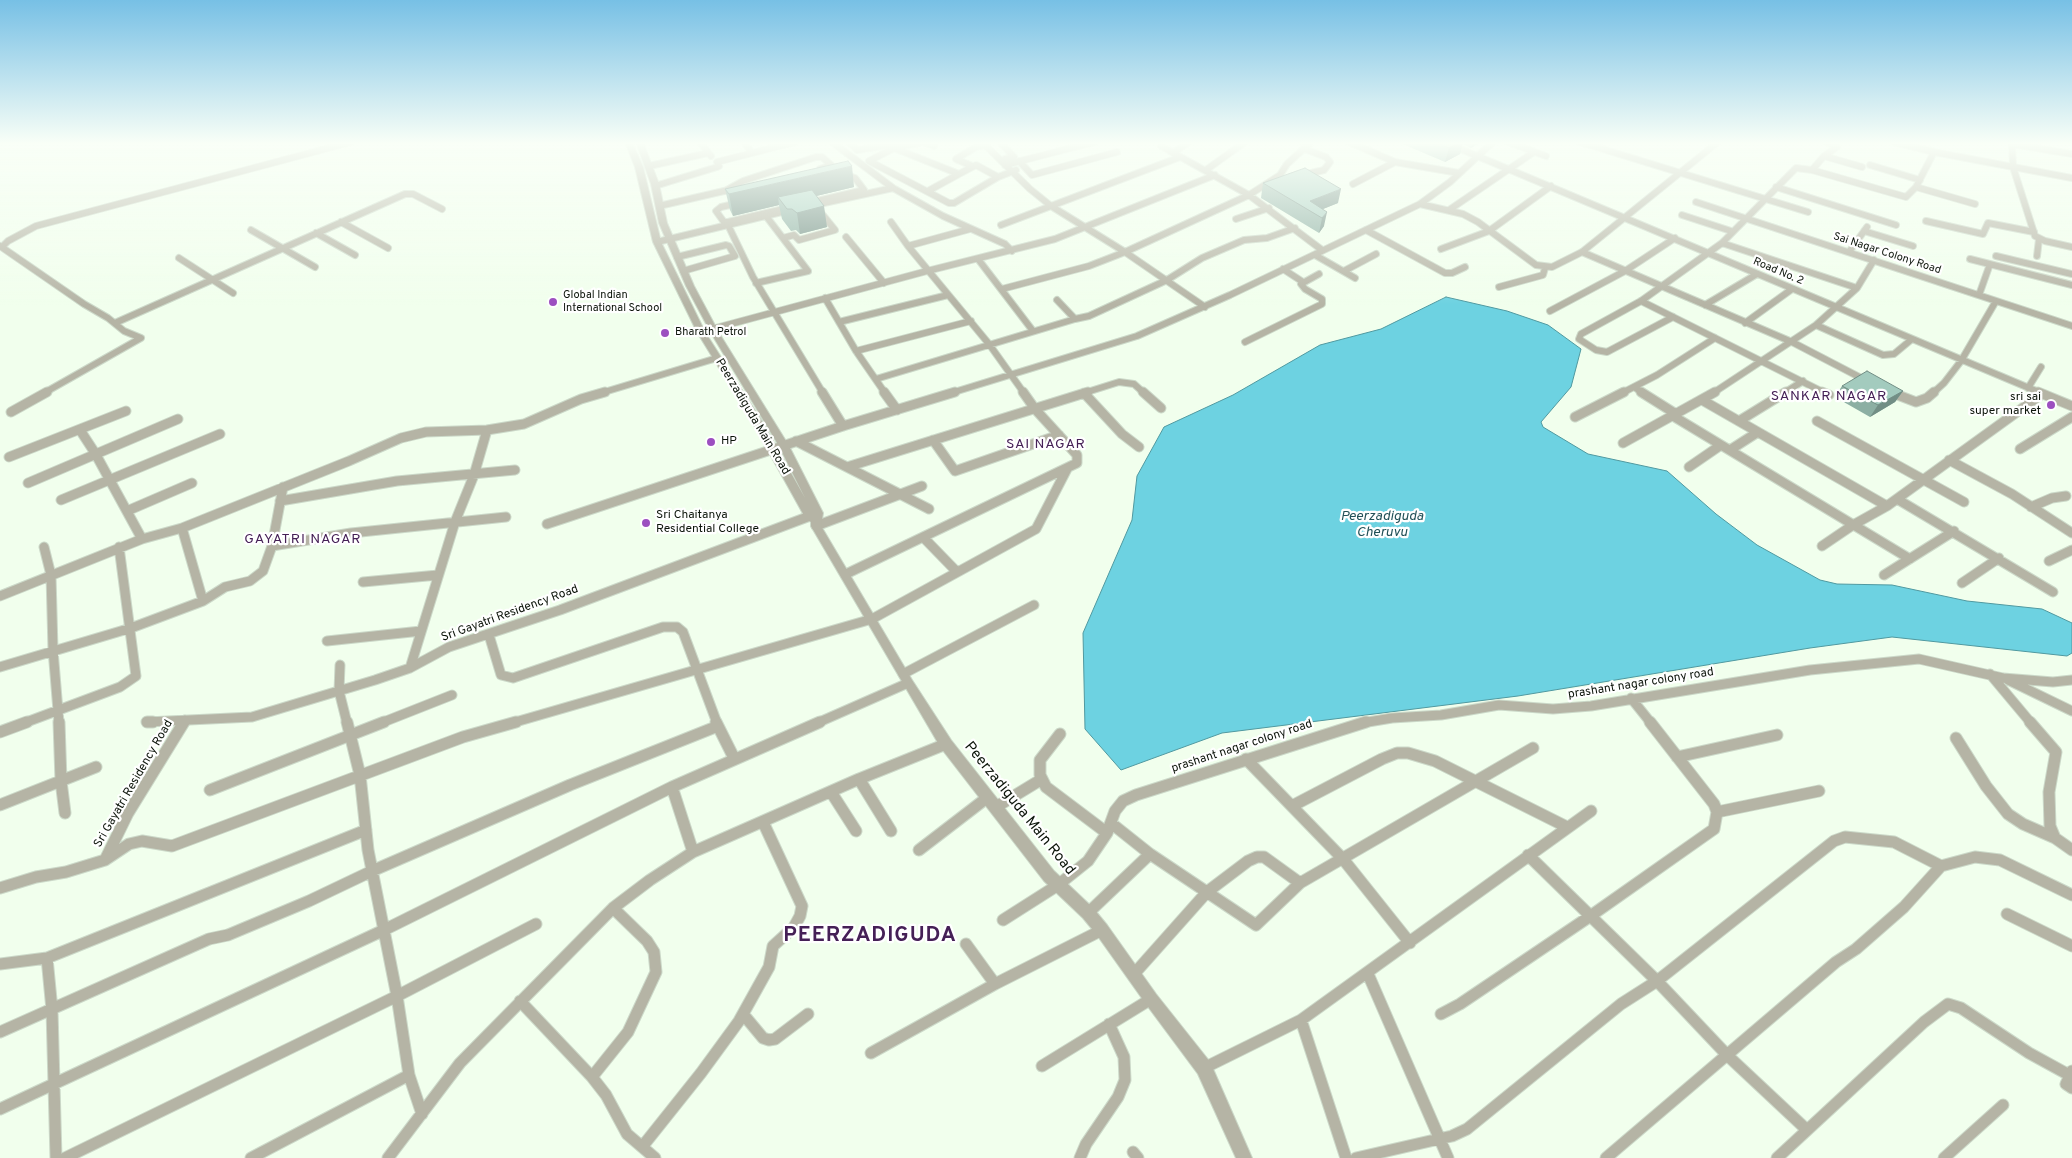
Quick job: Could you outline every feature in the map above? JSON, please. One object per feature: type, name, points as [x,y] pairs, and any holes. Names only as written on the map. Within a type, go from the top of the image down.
[{"type":"street","points":[[11,412],[141,338],[124,331],[115,323],[1,247],[8,241],[36,226],[148,196]]},
{"type":"street","points":[[115,323],[403,196]]},
{"type":"street","points":[[416,196],[442,209]]},
{"type":"street","name":"Peerzadiguda Main Road","points":[[646,196],[657,242],[701,332],[846,574],[905,678],[946,744],[1058,886],[1088,913],[1102,930],[1151,999],[1204,1068],[1244,1158]]},
{"type":"street","name":"Peerzadiguda Main Road","points":[[657,196],[669,239],[683,271],[712,329],[784,446],[818,513],[814,521]]},
{"type":"street","points":[[659,206],[703,196]]},
{"type":"street","points":[[769,196],[721,207],[716,211],[726,223],[756,283],[843,426]]},
{"type":"street","points":[[657,242],[726,223],[843,196]]},
{"type":"street","points":[[726,223],[854,196]]},
{"type":"street","points":[[908,196],[970,229],[1006,244],[1012,251]]},
{"type":"street","points":[[937,196],[952,204],[966,196]]},
{"type":"street","points":[[1040,196],[1051,206],[1125,252],[1205,306]]},
{"type":"street","points":[[1001,225],[1077,196]]},
{"type":"street","points":[[712,329],[884,282],[1054,239],[1164,196]]},
{"type":"street","points":[[1002,289],[1089,266],[1125,252],[1198,217],[1248,196]]},
{"type":"street","points":[[1252,196],[1322,250]]},
{"type":"street","points":[[547,524],[843,426],[1123,341],[1205,306],[1315,255],[1420,204],[1430,196]]},
{"type":"street","points":[[1449,210],[1470,196]]},
{"type":"street","points":[[1441,249],[1489,231],[1537,196]]},
{"type":"street","name":"Road No. 2","points":[[1575,196],[1961,361],[2072,406]]},
{"type":"street","points":[[1420,204],[1449,210],[1470,218],[1527,259],[1545,268],[1552,267],[1582,252],[1654,196]]},
{"type":"street","points":[[1757,196],[1808,212]]},
{"type":"street","points":[[1805,196],[1896,225]]},
{"type":"street","points":[[1947,196],[1975,204]]},
{"type":"street","points":[[2022,196],[2034,232],[2039,239],[2072,247]]},
{"type":"street","points":[[1673,317],[1607,352],[1596,350],[1580,340],[1582,334],[1641,302],[1707,252],[1722,243],[1731,231],[1764,198]]},
{"type":"street","name":"Sai Nagar Colony Road","points":[[1696,202],[2072,326]]},
{"type":"street","points":[[783,238],[794,235],[798,240],[835,230],[816,204]]},
{"type":"street","points":[[1236,220],[1269,208]]},
{"type":"street","points":[[1682,215],[1731,231]]},
{"type":"street","points":[[756,283],[808,271],[766,216]]},
{"type":"street","points":[[1926,221],[1983,234],[1988,223],[2034,232]]},
{"type":"street","points":[[341,222],[388,248]]},
{"type":"street","points":[[846,574],[1007,494],[1067,469],[1077,463],[1078,460],[1077,455],[1035,409],[989,344],[927,271],[891,222]]},
{"type":"street","points":[[876,379],[989,344],[1089,316],[1167,280],[1202,258],[1244,240],[1267,238],[1295,228]]},
{"type":"street","points":[[908,246],[970,229]]},
{"type":"street","points":[[1849,252],[1866,229],[1913,246]]},
{"type":"street","points":[[251,230],[315,267]]},
{"type":"street","points":[[1366,230],[1445,273],[1452,274],[1465,267]]},
{"type":"street","points":[[316,234],[355,255]]},
{"type":"street","points":[[846,237],[884,282]]},
{"type":"street","points":[[1550,311],[1625,272],[1674,238]]},
{"type":"street","points":[[2037,256],[2039,239]]},
{"type":"street","points":[[1722,243],[1857,288]]},
{"type":"street","points":[[677,257],[726,245],[729,246],[735,256],[683,271]]},
{"type":"street","points":[[1582,252],[1792,342],[1874,385]]},
{"type":"street","points":[[1344,272],[1376,254]]},
{"type":"street","points":[[1315,255],[1356,278]]},
{"type":"street","points":[[1996,256],[2072,274]]},
{"type":"street","points":[[179,258],[232,292]]},
{"type":"street","points":[[978,259],[1033,331]]},
{"type":"street","points":[[1970,259],[2072,285]]},
{"type":"street","points":[[1622,443],[1702,400],[1816,325],[1857,288],[1874,260]]},
{"type":"street","points":[[1979,295],[1990,264]]},
{"type":"street","points":[[1499,287],[1542,275],[1545,268]]},
{"type":"street","points":[[1283,269],[1303,282]]},
{"type":"street","points":[[1303,282],[1319,274]]},
{"type":"street","points":[[1705,305],[1757,274]]},
{"type":"street","points":[[1246,342],[1322,304],[1322,299],[1302,286],[1303,282]]},
{"type":"street","points":[[1745,323],[1792,289]]},
{"type":"street","points":[[840,322],[948,294]]},
{"type":"street","points":[[825,298],[856,351],[896,410]]},
{"type":"street","points":[[1057,300],[1075,319]]},
{"type":"street","points":[[1882,389],[1910,402],[1920,402],[1927,398],[1944,383],[1961,361],[1996,301]]},
{"type":"street","points":[[1641,302],[1764,361],[1828,395]]},
{"type":"street","points":[[856,351],[970,321]]},
{"type":"street","points":[[1816,325],[1883,356],[1894,354],[1912,339]]},
{"type":"street","points":[[1575,417],[1657,375],[1715,338]]},
{"type":"street","points":[[0,596],[142,539],[182,528],[412,434],[444,430],[487,430],[524,424],[581,398],[717,358]]},
{"type":"street","points":[[2028,388],[2041,367]]},
{"type":"street","points":[[727,374],[738,372]]},
{"type":"street","points":[[1739,421],[1803,381]]},
{"type":"street","points":[[847,467],[1119,382],[1131,382],[1161,408]]},
{"type":"street","points":[[1634,387],[1721,445],[1910,559]]},
{"type":"street","points":[[1084,392],[1122,434],[1139,447]]},
{"type":"street","points":[[1822,546],[1853,525],[1898,499],[2042,394]]},
{"type":"street","points":[[1702,400],[1887,506]]},
{"type":"street","points":[[9,458],[126,411]]},
{"type":"street","points":[[2020,449],[2072,417]]},
{"type":"street","points":[[28,482],[178,419]]},
{"type":"street","points":[[1817,421],[1964,502]]},
{"type":"street","points":[[80,430],[142,539]]},
{"type":"street","points":[[410,668],[455,522],[474,475],[487,430]]},
{"type":"street","points":[[1730,450],[1758,432]]},
{"type":"street","points":[[60,500],[220,434]]},
{"type":"street","points":[[934,440],[955,471],[1059,435]]},
{"type":"street","points":[[796,441],[929,509]]},
{"type":"street","points":[[1688,467],[1721,445]]},
{"type":"street","points":[[1949,460],[2012,494],[2072,533]]},
{"type":"street","points":[[0,888],[36,877],[66,872],[105,860],[129,844],[142,841],[172,846],[463,737],[872,619],[1036,530],[1067,469]]},
{"type":"street","points":[[280,501],[397,480],[474,475],[515,470]]},
{"type":"street","points":[[127,512],[192,483]]},
{"type":"street","name":"Sri Gayatri Residency Road","points":[[147,722],[252,716],[339,691],[410,668],[449,648],[814,521],[902,495],[922,486]]},
{"type":"street","points":[[0,667],[131,628],[203,601],[225,587],[250,581],[263,571],[272,546],[283,487]]},
{"type":"street","points":[[2031,507],[2052,498],[2066,496]]},
{"type":"street","points":[[1898,499],[2053,592]]},
{"type":"street","points":[[272,546],[351,533],[506,517]]},
{"type":"street","points":[[182,528],[203,601]]},
{"type":"street","points":[[1884,575],[1954,531]]},
{"type":"street","points":[[923,537],[957,572]]},
{"type":"street","points":[[44,547],[51,575],[53,650],[59,711],[61,781],[65,813]]},
{"type":"street","points":[[0,732],[120,687],[133,680],[136,676],[119,548]]},
{"type":"street","points":[[2049,561],[2072,550]]},
{"type":"street","points":[[1962,583],[1999,558]]},
{"type":"street","points":[[363,582],[438,575]]},
{"type":"street","points":[[0,1109],[384,930],[672,787],[905,678],[1034,605]]},
{"type":"street","points":[[489,635],[501,675],[513,678],[671,626],[677,627],[683,632],[718,726],[734,758]]},
{"type":"street","points":[[326,641],[421,631]]},
{"type":"street","name":"prashant nagar colony road","points":[[1003,920],[1058,886],[1088,861],[1109,828],[1115,811],[1123,801],[1136,795],[1368,721],[1441,716],[1499,705],[1553,709],[1591,706],[1810,670],[1919,659],[2003,678],[2054,682],[2072,680]]},
{"type":"street","points":[[340,665],[339,691],[360,774],[372,871],[397,996],[409,1075],[422,1114]]},
{"type":"street","points":[[1990,674],[2056,752],[2049,792],[2050,826],[2055,838]]},
{"type":"street","points":[[2003,678],[2072,712]]},
{"type":"street","points":[[210,790],[452,695]]},
{"type":"street","points":[[1441,1014],[1460,1004],[1589,917],[1714,829],[1717,812],[1714,804],[1631,698]]},
{"type":"street","name":"Sri Gayatri Residency Road","points":[[105,860],[128,813],[185,720]]},
{"type":"street","points":[[0,1032],[209,940],[228,935],[309,902],[372,871],[570,785],[718,726]]},
{"type":"street","points":[[1060,734],[1040,760],[1040,775],[1046,787],[1256,925],[1300,883],[1533,748]]},
{"type":"street","points":[[1677,757],[1777,735]]},
{"type":"street","points":[[1956,738],[1986,786],[2008,814],[2023,824],[2055,838],[2072,850]]},
{"type":"street","points":[[388,1158],[460,1062],[614,908],[650,880],[693,852],[858,779],[946,744]]},
{"type":"street","points":[[1292,806],[1397,753],[1408,753],[1435,761],[1567,827]]},
{"type":"street","points":[[1246,760],[1343,859],[1410,943]]},
{"type":"street","points":[[0,805],[96,767]]},
{"type":"street","points":[[858,779],[891,831]]},
{"type":"street","points":[[919,850],[992,802],[1042,779]]},
{"type":"street","points":[[672,787],[693,852]]},
{"type":"street","points":[[1717,812],[1819,791]]},
{"type":"street","points":[[831,792],[856,831]]},
{"type":"street","points":[[1204,1068],[1301,1020],[1368,974],[1591,810]]},
{"type":"street","points":[[642,1147],[701,1073],[743,1014],[769,967],[773,946],[794,927],[800,916],[802,906],[763,822]]},
{"type":"street","points":[[0,964],[47,958],[366,830]]},
{"type":"street","points":[[1356,1158],[1452,1136],[1467,1129],[1621,1004],[1657,981],[1834,841],[1845,837],[1894,842],[1942,866]]},
{"type":"street","points":[[1088,913],[1150,854]]},
{"type":"street","points":[[1528,855],[1589,917],[1657,981],[1728,1056],[1807,1130]]},
{"type":"street","points":[[1134,974],[1207,892],[1248,861],[1264,857],[1300,883]]},
{"type":"street","points":[[1606,1158],[1836,962],[1856,949],[1904,907],[1942,866],[1975,857],[2000,860],[2072,895]]},
{"type":"street","points":[[592,1077],[628,1032],[656,972],[654,952],[647,941],[614,908]]},
{"type":"street","points":[[2007,914],[2072,946]]},
{"type":"street","points":[[65,1158],[397,996],[536,924]]},
{"type":"street","points":[[871,1053],[995,984],[1102,930]]},
{"type":"street","points":[[966,944],[995,984]]},
{"type":"street","points":[[47,958],[52,1010],[56,1158]]},
{"type":"street","points":[[1368,974],[1448,1158]]},
{"type":"street","points":[[1042,1066],[1151,999]]},
{"type":"street","points":[[520,1001],[592,1077],[606,1095],[628,1134],[655,1158]]},
{"type":"street","points":[[1777,1158],[1924,1022],[1948,1004],[1961,1008],[2029,1053],[2072,1078]]},
{"type":"street","points":[[743,1014],[763,1038],[769,1040],[775,1039],[808,1014]]},
{"type":"street","points":[[1301,1020],[1346,1158]]},
{"type":"street","points":[[1080,1158],[1086,1144],[1118,1097],[1125,1080],[1124,1057],[1109,1024]]},
{"type":"street","points":[[251,1158],[409,1075]]},
{"type":"street","points":[[1944,1158],[2003,1105]]},
{"type":"water","name":"Peerzadiguda Cheruvu","points":[[1446,297],[1507,311],[1548,325],[1581,349],[1571,387],[1541,422],[1543,427],[1588,454],[1667,471],[1716,514],[1757,545],[1820,580],[1837,584],[1892,585],[1967,601],[2042,609],[2072,623],[2072,653],[2067,656],[1892,637],[1810,648],[1518,696],[1222,733],[1121,770],[1085,729],[1083,633],[1132,520],[1137,476],[1164,427],[1233,395],[1320,345],[1381,329]]},
{"type":"building","points":[[817,196],[824,206],[797,213],[792,209],[787,209],[778,197]]},
{"type":"building","points":[[1285,196],[1323,196],[1310,201],[1327,212],[1322,218]]},
{"type":"building","points":[[1867,371],[1903,391],[1878,405],[1842,386]]},
{"type":"place","name":"Global Indian International School","points":[[553,302]]},
{"type":"place","name":"Bharath Petrol","points":[[665,333]]},
{"type":"place","name":"sri sai super market","points":[[2051,405]]},
{"type":"place","name":"HP","points":[[711,442]]},
{"type":"place","name":"Sri Chaitanya Residential College","points":[[646,523]]},
{"type":"district","name":"SANKAR NAGAR","points":[[1829,397]]},
{"type":"district","name":"SAI NAGAR","points":[[1046,445]]},
{"type":"district","name":"GAYATRI NAGAR","points":[[303,540]]},
{"type":"district","name":"PEERZADIGUDA","points":[[870,937]]}]
